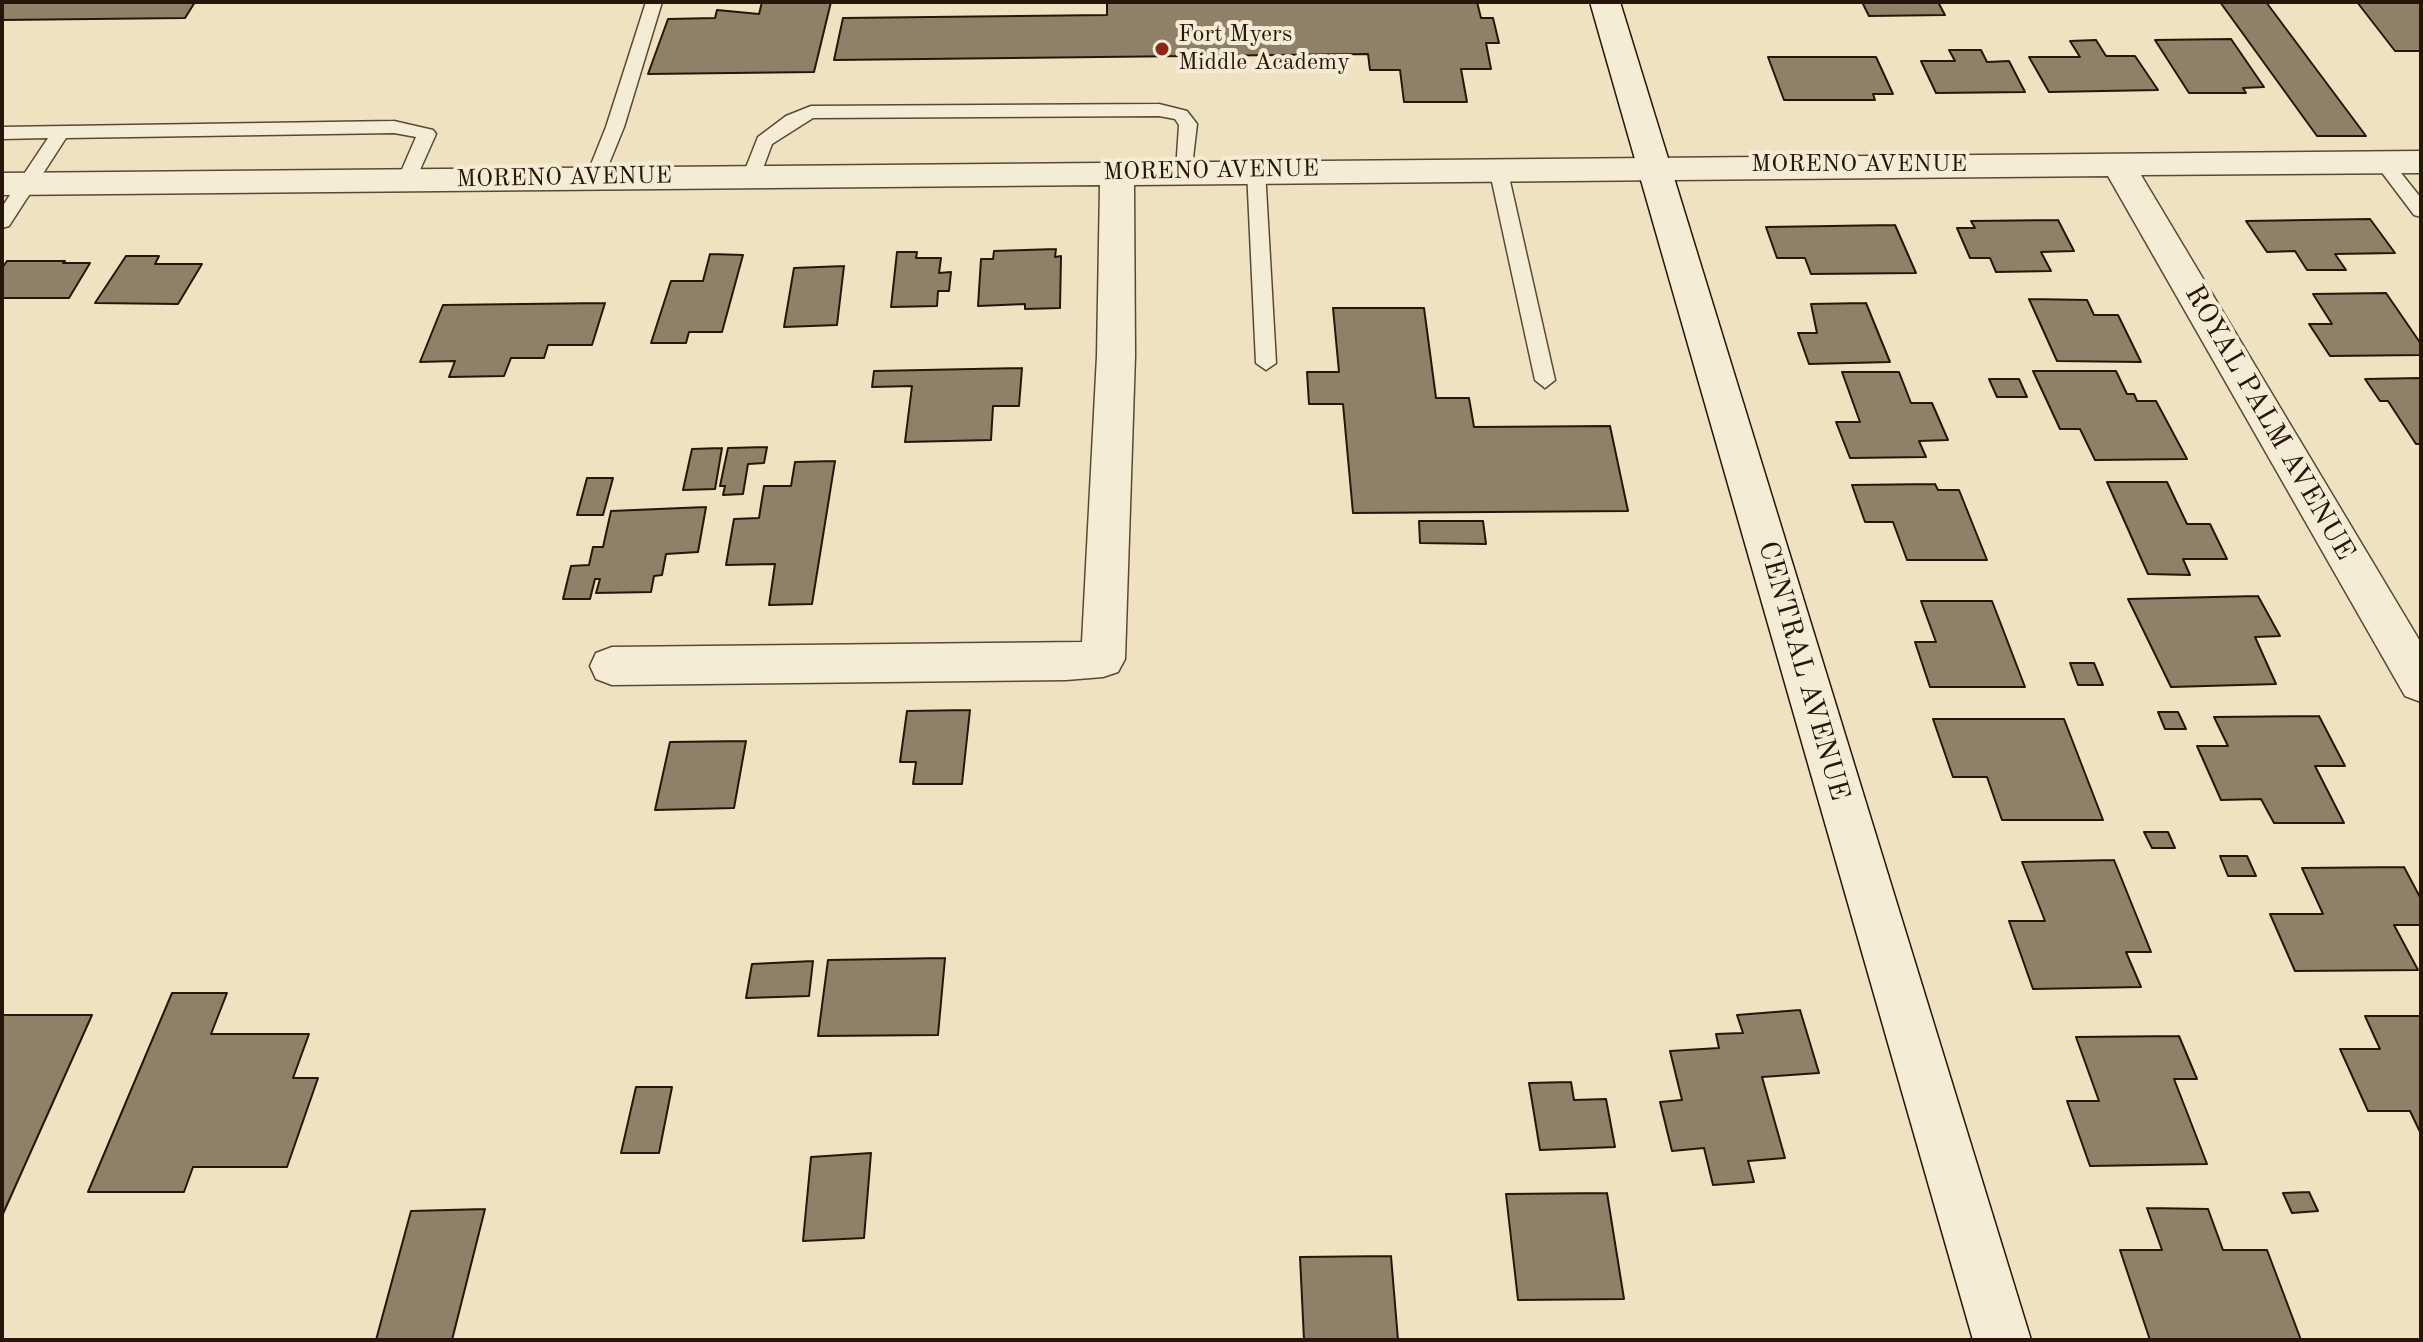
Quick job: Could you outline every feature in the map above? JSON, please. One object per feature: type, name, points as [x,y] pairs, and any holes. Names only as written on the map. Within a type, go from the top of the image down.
[{"type":"street","name":"CENTRAL AVENUE","points":[[1605,2],[2002,1340]]},
{"type":"street","name":"MORENO AVENUE","points":[[16,184],[1655,166],[2421,162]]},
{"type":"street","name":"ROYAL PALM AVENUE","points":[[2117,163],[2421,683]]},
{"type":"street","points":[[612,666],[1066,662],[1103,659],[1116,356],[1117,173]]},
{"type":"lane","points":[[595,177],[615,127],[654,2]]},
{"type":"lane","points":[[752,175],[764,141],[792,120],[811,112],[1159,110],[1181,115],[1188,124],[1185,171]]},
{"type":"lane","points":[[2,133],[394,127],[427,134],[406,181]]},
{"type":"lane","points":[[2,222],[16,184],[61,132]]},
{"type":"lane","points":[[2383,162],[2421,211]]},
{"type":"lane","points":[[1498,168],[1545,380]]},
{"type":"lane","points":[[1256,170],[1266,363]]},
{"type":"building","points":[[2,2],[195,2],[185,18],[2,20]]},
{"type":"building","points":[[762,2],[831,2],[814,72],[648,74],[668,19],[715,18],[717,10],[759,14]]},
{"type":"building","name":"Fort Myers Middle Academy","points":[[1107,2],[1477,2],[1481,18],[1493,18],[1499,43],[1486,43],[1491,69],[1461,69],[1467,102],[1404,102],[1400,70],[1370,70],[1368,54],[834,60],[843,18],[1107,15]]},
{"type":"building","points":[[1862,2],[1938,2],[1945,15],[1869,16]]},
{"type":"building","points":[[2220,2],[2266,2],[2366,136],[2317,136]]},
{"type":"building","points":[[2357,2],[2421,2],[2421,51],[2395,51]]},
{"type":"building","points":[[2231,39],[2264,87],[2243,88],[2246,93],[2189,93],[2155,40]]},
{"type":"building","points":[[2096,40],[2106,56],[2135,56],[2158,90],[2049,92],[2029,57],[2080,57],[2070,41]]},
{"type":"building","points":[[1949,50],[1981,50],[1987,62],[2009,61],[2025,92],[1936,93],[1921,61],[1955,61]]},
{"type":"building","points":[[1768,57],[1876,57],[1893,94],[1873,94],[1875,100],[1784,100]]},
{"type":"building","points":[[2370,219],[2395,253],[2335,254],[2346,270],[2307,270],[2295,251],[2267,252],[2246,221]]},
{"type":"building","points":[[2058,220],[2074,251],[2041,252],[2051,271],[1996,272],[1990,258],[1970,258],[1957,228],[1975,228],[1971,221]]},
{"type":"building","points":[[1895,225],[1916,273],[1811,274],[1805,258],[1777,258],[1766,227]]},
{"type":"building","points":[[1056,249],[1055,257],[1061,256],[1060,308],[1025,309],[1025,304],[978,306],[981,259],[993,259],[994,251]]},
{"type":"building","points":[[897,252],[917,252],[916,258],[941,258],[939,273],[951,272],[949,291],[938,291],[937,306],[891,307]]},
{"type":"building","points":[[710,254],[743,255],[722,332],[689,332],[686,343],[651,343],[671,281],[703,281]]},
{"type":"building","points":[[126,256],[159,256],[155,264],[202,264],[178,304],[95,303]]},
{"type":"building","points":[[7,261],[90,263],[69,298],[2,298],[2,268]]},
{"type":"building","points":[[844,266],[837,325],[784,327],[794,268]]},
{"type":"building","points":[[2386,293],[2421,344],[2421,355],[2330,356],[2309,324],[2332,324],[2313,294]]},
{"type":"building","points":[[2029,299],[2087,300],[2094,315],[2118,315],[2141,362],[2057,361]]},
{"type":"building","points":[[605,303],[592,345],[548,345],[544,358],[511,358],[504,376],[449,377],[455,361],[420,362],[443,305]]},
{"type":"building","points":[[1866,303],[1890,362],[1809,364],[1798,333],[1817,333],[1811,304]]},
{"type":"building","points":[[1333,308],[1424,308],[1436,398],[1469,398],[1474,427],[1610,426],[1628,511],[1353,513],[1343,404],[1309,404],[1307,372],[1339,372]]},
{"type":"building","points":[[1022,368],[1019,406],[993,406],[991,440],[905,442],[912,386],[872,387],[874,371]]},
{"type":"building","points":[[2033,371],[2116,371],[2127,394],[2134,394],[2137,401],[2156,401],[2187,459],[2095,460],[2080,429],[2060,429]]},
{"type":"building","points":[[1842,372],[1899,372],[1911,403],[1932,403],[1948,440],[1919,441],[1926,457],[1850,458],[1836,422],[1860,422]]},
{"type":"building","points":[[2421,378],[2421,444],[2416,444],[2388,401],[2380,401],[2365,379]]},
{"type":"building","points":[[1989,379],[2019,379],[2027,397],[1997,397]]},
{"type":"building","points":[[767,447],[764,463],[748,464],[743,494],[723,495],[725,486],[720,486],[728,448]]},
{"type":"building","points":[[722,448],[715,489],[683,490],[692,449]]},
{"type":"building","points":[[835,461],[812,604],[769,605],[775,564],[726,565],[734,519],[759,518],[764,486],[791,486],[795,462]]},
{"type":"building","points":[[587,478],[613,478],[603,515],[577,515]]},
{"type":"building","points":[[2107,482],[2167,482],[2187,524],[2210,524],[2227,559],[2183,559],[2190,575],[2148,574]]},
{"type":"building","points":[[1935,484],[1938,490],[1959,490],[1987,560],[1907,560],[1893,522],[1865,522],[1852,485]]},
{"type":"building","points":[[706,507],[698,552],[666,554],[662,575],[654,576],[651,592],[596,593],[600,579],[595,579],[590,599],[563,599],[571,566],[589,565],[593,547],[603,547],[611,511]]},
{"type":"building","points":[[1419,521],[1483,521],[1486,544],[1420,543]]},
{"type":"building","points":[[2258,596],[2280,636],[2255,637],[2276,684],[2171,687],[2128,599]]},
{"type":"building","points":[[1921,601],[1992,601],[2025,687],[1930,687],[1915,642],[1936,642]]},
{"type":"building","points":[[2070,663],[2094,663],[2103,685],[2078,685]]},
{"type":"building","points":[[970,710],[962,784],[913,784],[916,762],[900,762],[907,711]]},
{"type":"building","points":[[2158,712],[2178,712],[2186,729],[2165,729]]},
{"type":"building","points":[[2319,716],[2345,766],[2315,766],[2344,823],[2274,823],[2261,799],[2221,800],[2197,746],[2228,746],[2214,717]]},
{"type":"building","points":[[1933,719],[2064,719],[2103,820],[2002,820],[1987,777],[1953,777]]},
{"type":"building","points":[[746,741],[734,808],[655,810],[670,742]]},
{"type":"building","points":[[2144,832],[2168,832],[2175,848],[2152,848]]},
{"type":"building","points":[[2220,856],[2247,856],[2256,876],[2228,876]]},
{"type":"building","points":[[2114,860],[2151,952],[2126,952],[2141,987],[2033,989],[2009,921],[2045,921],[2022,862]]},
{"type":"building","points":[[2404,867],[2421,899],[2421,925],[2394,925],[2418,970],[2295,971],[2270,914],[2323,914],[2302,868]]},
{"type":"building","points":[[945,958],[938,1035],[818,1036],[828,960]]},
{"type":"building","points":[[813,961],[809,996],[746,998],[752,964]]},
{"type":"building","points":[[172,993],[227,993],[211,1034],[309,1034],[293,1078],[318,1078],[287,1167],[193,1167],[184,1192],[88,1192]]},
{"type":"building","points":[[1800,1010],[1819,1073],[1762,1077],[1785,1158],[1748,1161],[1754,1182],[1713,1185],[1704,1148],[1672,1151],[1660,1102],[1682,1100],[1670,1051],[1719,1048],[1716,1034],[1743,1033],[1737,1015]]},
{"type":"building","points":[[2,1015],[92,1015],[2,1216]]},
{"type":"building","points":[[2365,1016],[2421,1016],[2421,1134],[2410,1111],[2368,1111],[2340,1049],[2380,1049]]},
{"type":"building","points":[[2179,1036],[2197,1079],[2174,1079],[2207,1164],[2090,1166],[2067,1101],[2099,1101],[2076,1037]]},
{"type":"building","points":[[1571,1082],[1574,1100],[1606,1099],[1615,1147],[1540,1150],[1529,1083]]},
{"type":"building","points":[[636,1087],[672,1087],[659,1153],[621,1153]]},
{"type":"building","points":[[871,1153],[864,1238],[803,1241],[811,1157]]},
{"type":"building","points":[[2309,1192],[2318,1211],[2292,1213],[2283,1193]]},
{"type":"building","points":[[1607,1193],[1624,1299],[1518,1300],[1506,1194]]},
{"type":"building","points":[[2147,1208],[2208,1209],[2223,1250],[2267,1250],[2301,1340],[2150,1340],[2120,1250],[2162,1250]]},
{"type":"building","points":[[485,1209],[452,1340],[376,1340],[411,1211]]},
{"type":"building","points":[[1391,1256],[1398,1340],[1304,1340],[1300,1257]]},
{"type":"place","name":"Fort Myers Middle Academy","points":[[1162,49]]}]
